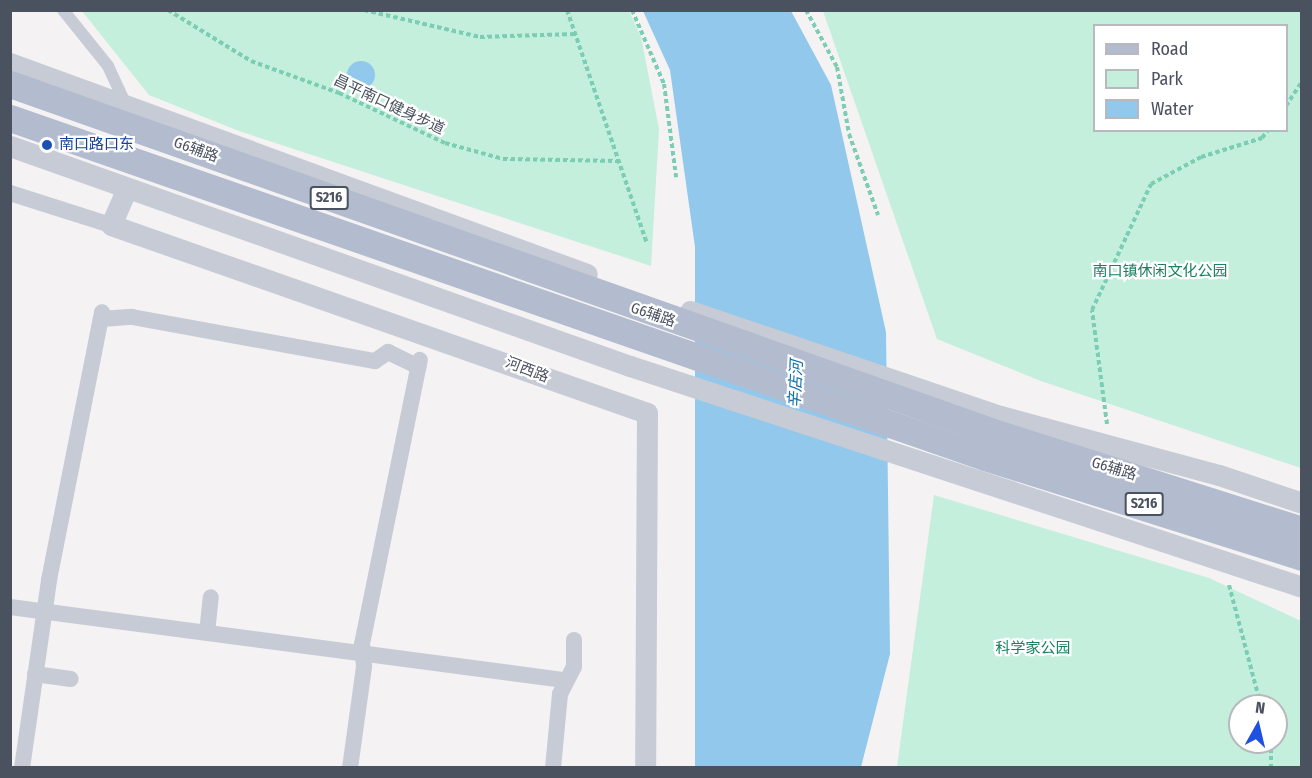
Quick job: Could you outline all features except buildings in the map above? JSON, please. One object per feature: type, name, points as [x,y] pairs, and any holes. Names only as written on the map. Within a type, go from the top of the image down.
[{"type":"main road","name":"G6辅路","points":[[10,84],[647,316],[992,435],[1302,530]]},
{"type":"main road","name":"G6辅路","points":[[10,117],[647,316]]},
{"type":"main road","name":"G6辅路","points":[[992,435],[1302,557]]},
{"type":"street","points":[[63,10],[108,66],[126,106]]},
{"type":"street","name":"G6辅路","points":[[10,63],[126,106],[647,316]]},
{"type":"street","points":[[10,146],[127,188],[111,225],[10,193]]},
{"type":"street","name":"S216","points":[[127,188],[630,366],[976,483],[1222,558],[1302,587]]},
{"type":"street","name":"河西路","points":[[111,225],[647,413],[645,768]]},
{"type":"street","points":[[22,768],[44,612],[101,316],[132,317],[375,361],[388,352],[420,363],[363,653],[350,768]]},
{"type":"street","points":[[647,316],[992,435]]},
{"type":"street","name":"G6辅路","points":[[992,435],[1110,446],[1302,503]]},
{"type":"street","points":[[207,633],[211,597]]},
{"type":"street","points":[[10,607],[564,680]]},
{"type":"street","points":[[553,768],[564,680],[574,667],[574,640]]},
{"type":"street","points":[[36,674],[71,679]]},
{"type":"street","points":[[10,726],[27,729]]},
{"type":"path","name":"昌平南口健身步道","points":[[168,10],[251,61],[339,93],[446,143],[503,159],[618,161]]},
{"type":"path","points":[[364,10],[480,37],[576,34]]},
{"type":"path","points":[[567,10],[647,243]]},
{"type":"path","points":[[632,10],[664,84],[676,177]]},
{"type":"path","points":[[806,10],[837,67],[849,134],[878,215]]},
{"type":"path","points":[[1288,104],[1302,81]]},
{"type":"path","points":[[1110,446],[1092,310],[1151,184],[1201,156],[1262,138],[1266,132]]},
{"type":"path","points":[[1222,558],[1259,694]]},
{"type":"green space","points":[[82,11],[629,11],[641,37],[659,129],[651,266],[239,131],[149,95]]},
{"type":"green space","name":"南口镇休闲文化公园","points":[[823,11],[1301,11],[1301,468],[1041,381],[937,339]]},
{"type":"green space","name":"科学家公园","points":[[934,495],[1209,578],[1301,621],[1301,767],[897,767]]},
{"type":"water","name":"辛店河","points":[[643,11],[791,11],[831,85],[886,332],[890,654],[861,767],[695,767],[695,247],[670,70]]},
{"type":"water","points":[[361,61],[371,65],[375,75],[371,85],[361,89],[351,85],[347,75],[351,65]]},
{"type":"place","name":"南口路口东","points":[[47,145]]}]
